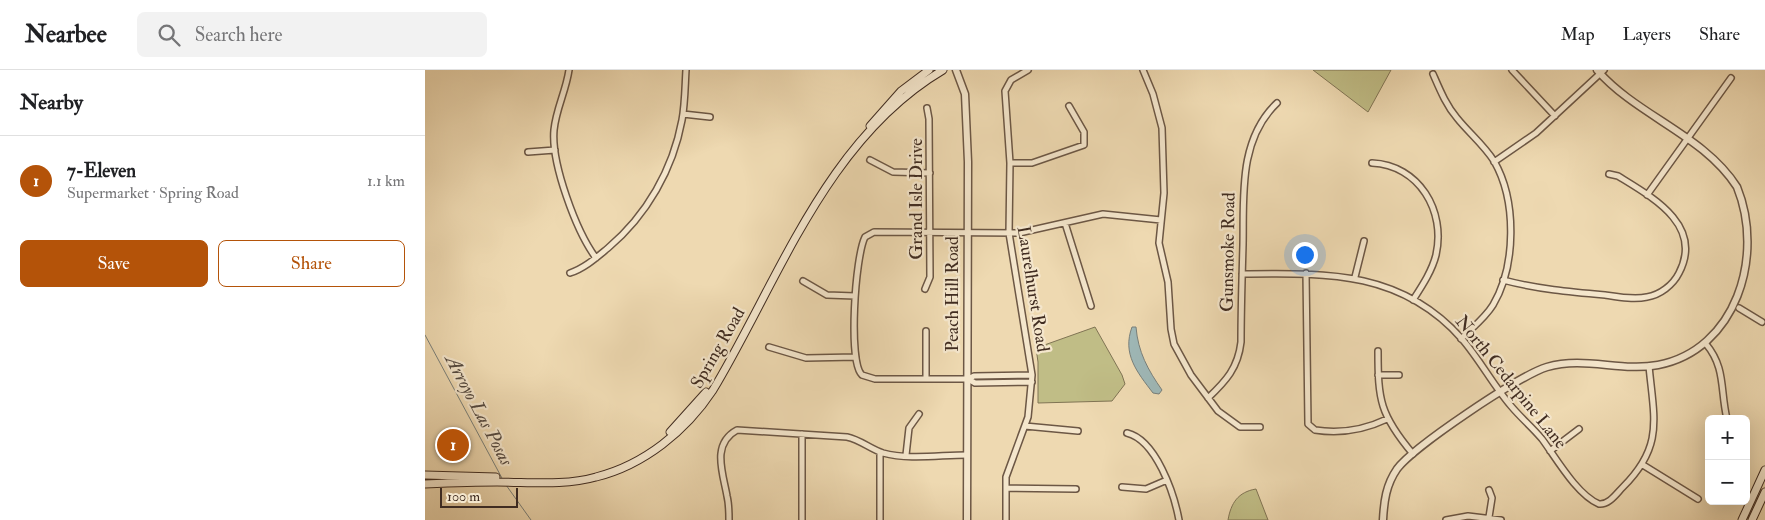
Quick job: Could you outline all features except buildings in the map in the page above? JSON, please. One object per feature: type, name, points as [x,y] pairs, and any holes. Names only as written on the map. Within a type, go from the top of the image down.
[{"type":"main road","name":"Spring Road","points":[[528,480],[573,477],[601,472],[638,456],[674,429],[705,393],[720,371],[809,209],[836,166],[891,101],[909,84],[929,70]]},
{"type":"main road","name":"Spring Road","points":[[425,484],[493,480],[575,481],[614,471],[646,456],[686,424],[709,396],[834,175],[861,141],[906,96],[943,70]]},
{"type":"main road","points":[[1742,520],[1765,470]]},
{"type":"main road","name":"Spring Road","points":[[425,474],[493,480]]},
{"type":"main road","points":[[1752,520],[1765,492]]},
{"type":"street","points":[[569,70],[556,116],[555,150],[577,224],[596,258]]},
{"type":"street","points":[[570,273],[596,258],[625,232],[653,196],[671,158],[683,114],[686,70]]},
{"type":"street","name":"Peach Hill Road","points":[[956,70],[964,86],[966,100],[967,520]]},
{"type":"street","name":"Laurelhurst Road","points":[[1006,520],[1008,467],[1025,426],[1030,407],[1032,376],[1009,233],[1006,86],[1011,80],[1028,70]]},
{"type":"street","points":[[1143,70],[1161,120],[1164,192],[1160,248],[1169,282],[1172,337],[1181,359],[1218,411],[1233,423],[1245,428],[1260,427]]},
{"type":"street","points":[[1512,70],[1527,89],[1555,116]]},
{"type":"street","points":[[1494,162],[1530,138],[1600,71],[1621,93],[1687,139],[1718,164],[1738,188],[1751,220],[1754,258],[1751,276]]},
{"type":"street","points":[[1433,74],[1452,112],[1481,143],[1494,162],[1507,192],[1510,210],[1509,238],[1503,280],[1487,313],[1461,339]]},
{"type":"street","points":[[1647,195],[1731,78]]},
{"type":"street","name":"Gunsmoke Road","points":[[1208,398],[1226,381],[1237,362],[1241,342],[1245,167],[1268,112],[1277,104]]},
{"type":"street","points":[[1009,163],[1032,163],[1084,145],[1084,132],[1069,106]]},
{"type":"street","name":"Grand Isle Drive","points":[[925,289],[930,277],[930,173],[927,108]]},
{"type":"street","points":[[683,114],[710,117]]},
{"type":"street","points":[[528,152],[555,150]]},
{"type":"street","points":[[870,160],[893,172],[930,173]]},
{"type":"street","points":[[1372,163],[1392,165],[1409,176],[1427,195],[1435,214],[1438,238],[1436,255],[1427,276],[1413,300]]},
{"type":"street","points":[[1503,280],[1538,288],[1631,298],[1645,298],[1658,293],[1671,284],[1681,268],[1685,255],[1685,236],[1674,216],[1618,176],[1609,174]]},
{"type":"street","points":[[1032,376],[974,376],[967,379],[875,379],[860,373],[856,367],[855,296],[856,270],[865,237],[874,232],[1025,233],[1103,214],[1161,220]]},
{"type":"street","points":[[1065,223],[1091,306]]},
{"type":"street","points":[[1355,278],[1364,241]]},
{"type":"street","points":[[1306,273],[1308,424],[1315,430],[1346,431],[1367,428],[1387,419]]},
{"type":"street","name":"North Cedarpine Lane","points":[[1242,274],[1306,273],[1355,278],[1382,285],[1413,300],[1447,324],[1461,339],[1501,392],[1575,483],[1597,504],[1606,504],[1643,465]]},
{"type":"street","points":[[803,281],[827,295],[855,296]]},
{"type":"street","points":[[1383,520],[1388,484],[1397,469],[1413,454],[1501,392],[1537,370],[1558,364],[1580,362],[1649,366],[1682,357],[1706,344],[1719,332],[1739,308],[1749,284]]},
{"type":"street","points":[[1739,308],[1762,322]]},
{"type":"street","points":[[926,331],[926,379]]},
{"type":"street","points":[[1706,344],[1715,356],[1721,370],[1726,415]]},
{"type":"street","points":[[769,347],[806,358],[856,357]]},
{"type":"street","points":[[1378,351],[1379,394],[1387,419],[1413,454]]},
{"type":"street","points":[[1649,366],[1654,424],[1651,448],[1643,465],[1698,499]]},
{"type":"street","points":[[1378,375],[1399,375]]},
{"type":"street","points":[[967,379],[975,383],[1032,382]]},
{"type":"street","points":[[906,455],[909,428],[919,414]]},
{"type":"street","points":[[1025,426],[1077,431]]},
{"type":"street","points":[[1550,450],[1579,429]]},
{"type":"street","points":[[729,520],[728,500],[721,465],[723,445],[730,435],[737,430],[856,439],[880,452],[906,455],[967,455]]},
{"type":"street","points":[[1127,433],[1136,435],[1160,464],[1179,520]]},
{"type":"street","points":[[802,434],[802,520]]},
{"type":"street","points":[[880,452],[880,520]]},
{"type":"street","points":[[1122,487],[1146,489],[1167,480]]},
{"type":"street","points":[[1006,488],[1076,489]]},
{"type":"street","points":[[1489,490],[1492,498],[1489,517]]},
{"type":"street","points":[[1446,520],[1469,516],[1501,520]]},
{"type":"shaded area","points":[[1313,70],[1391,70],[1368,112]]},
{"type":"shaded area","points":[[1095,327],[1122,375],[1125,384],[1112,401],[1038,403],[1036,348]]},
{"type":"shaded area","points":[[1256,489],[1268,520],[1228,520],[1236,499],[1250,490]]},
{"type":"water","points":[[1132,327],[1136,327],[1139,345],[1145,360],[1162,390],[1159,394],[1153,393],[1133,362],[1129,346]]},
{"type":"waterway","name":"Arroyo Las Posas","points":[[425,335],[503,480]]},
{"type":"waterway","name":"Arroyo Las Posas","points":[[506,485],[531,520]]},
{"type":"place","name":"7-Eleven","points":[[453,445]]}]
